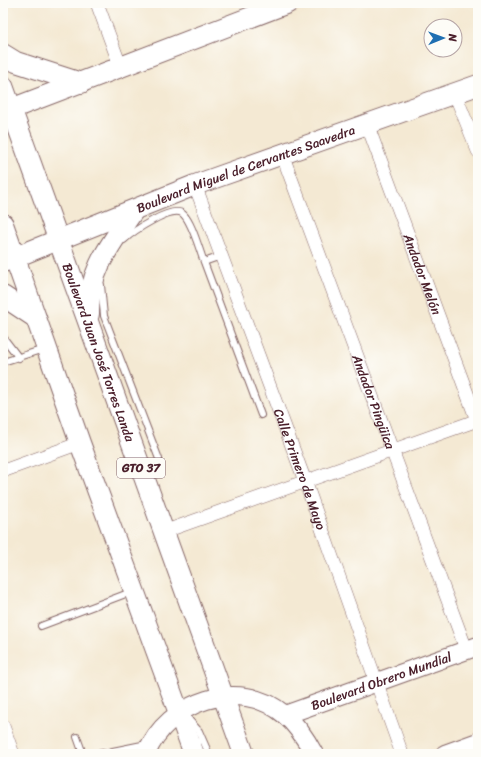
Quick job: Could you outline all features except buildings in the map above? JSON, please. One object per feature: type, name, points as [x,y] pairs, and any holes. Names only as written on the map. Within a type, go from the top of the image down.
[{"type":"main road","points":[[7,110],[121,68],[288,3]]},
{"type":"main road","points":[[3,54],[16,62],[80,83]]},
{"type":"main road","name":"Boulevard Miguel de Cervantes Saavedra","points":[[9,260],[195,185],[478,85]]},
{"type":"main road","name":"Boulevard Juan José Torres Landa","points":[[3,86],[7,110],[60,239],[90,328],[244,754]]},
{"type":"main road","points":[[90,328],[90,288],[96,271],[103,256],[134,210]]},
{"type":"main road","points":[[3,224],[9,260],[36,318],[80,443],[180,712],[194,754]]},
{"type":"main road","points":[[3,296],[36,318]]},
{"type":"street","points":[[97,3],[121,68]]},
{"type":"street","points":[[455,94],[478,151]]},
{"type":"street","name":"Andador Melón","points":[[367,124],[478,421]]},
{"type":"street","name":"Andador Pingüica","points":[[282,154],[392,449],[472,648]]},
{"type":"street","name":"Calle Primero de Mayo","points":[[195,185],[305,481],[402,754]]},
{"type":"street","points":[[163,532],[392,449],[478,421]]},
{"type":"street","points":[[3,471],[80,443]]},
{"type":"street","name":"Boulevard Obrero Mundial","points":[[285,715],[472,648]]},
{"type":"street","points":[[149,748],[163,726],[180,712],[200,701],[223,696],[256,700],[271,706],[285,715],[302,732],[314,754]]},
{"type":"street","points":[[3,726],[13,754]]},
{"type":"street","points":[[460,752],[478,742]]},
{"type":"lane","points":[[158,459],[104,316],[101,293],[103,269],[117,247],[128,236],[153,220],[175,211],[182,213],[187,219],[261,415]]},
{"type":"lane","points":[[204,262],[221,256]]},
{"type":"lane","points":[[3,337],[19,358]]},
{"type":"lane","points":[[3,362],[46,348]]},
{"type":"lane","points":[[41,626],[135,590]]},
{"type":"lane","points":[[180,712],[199,730],[209,754]]},
{"type":"lane","points":[[77,737],[83,754]]},
{"type":"lane","points":[[98,754],[149,748]]}]
